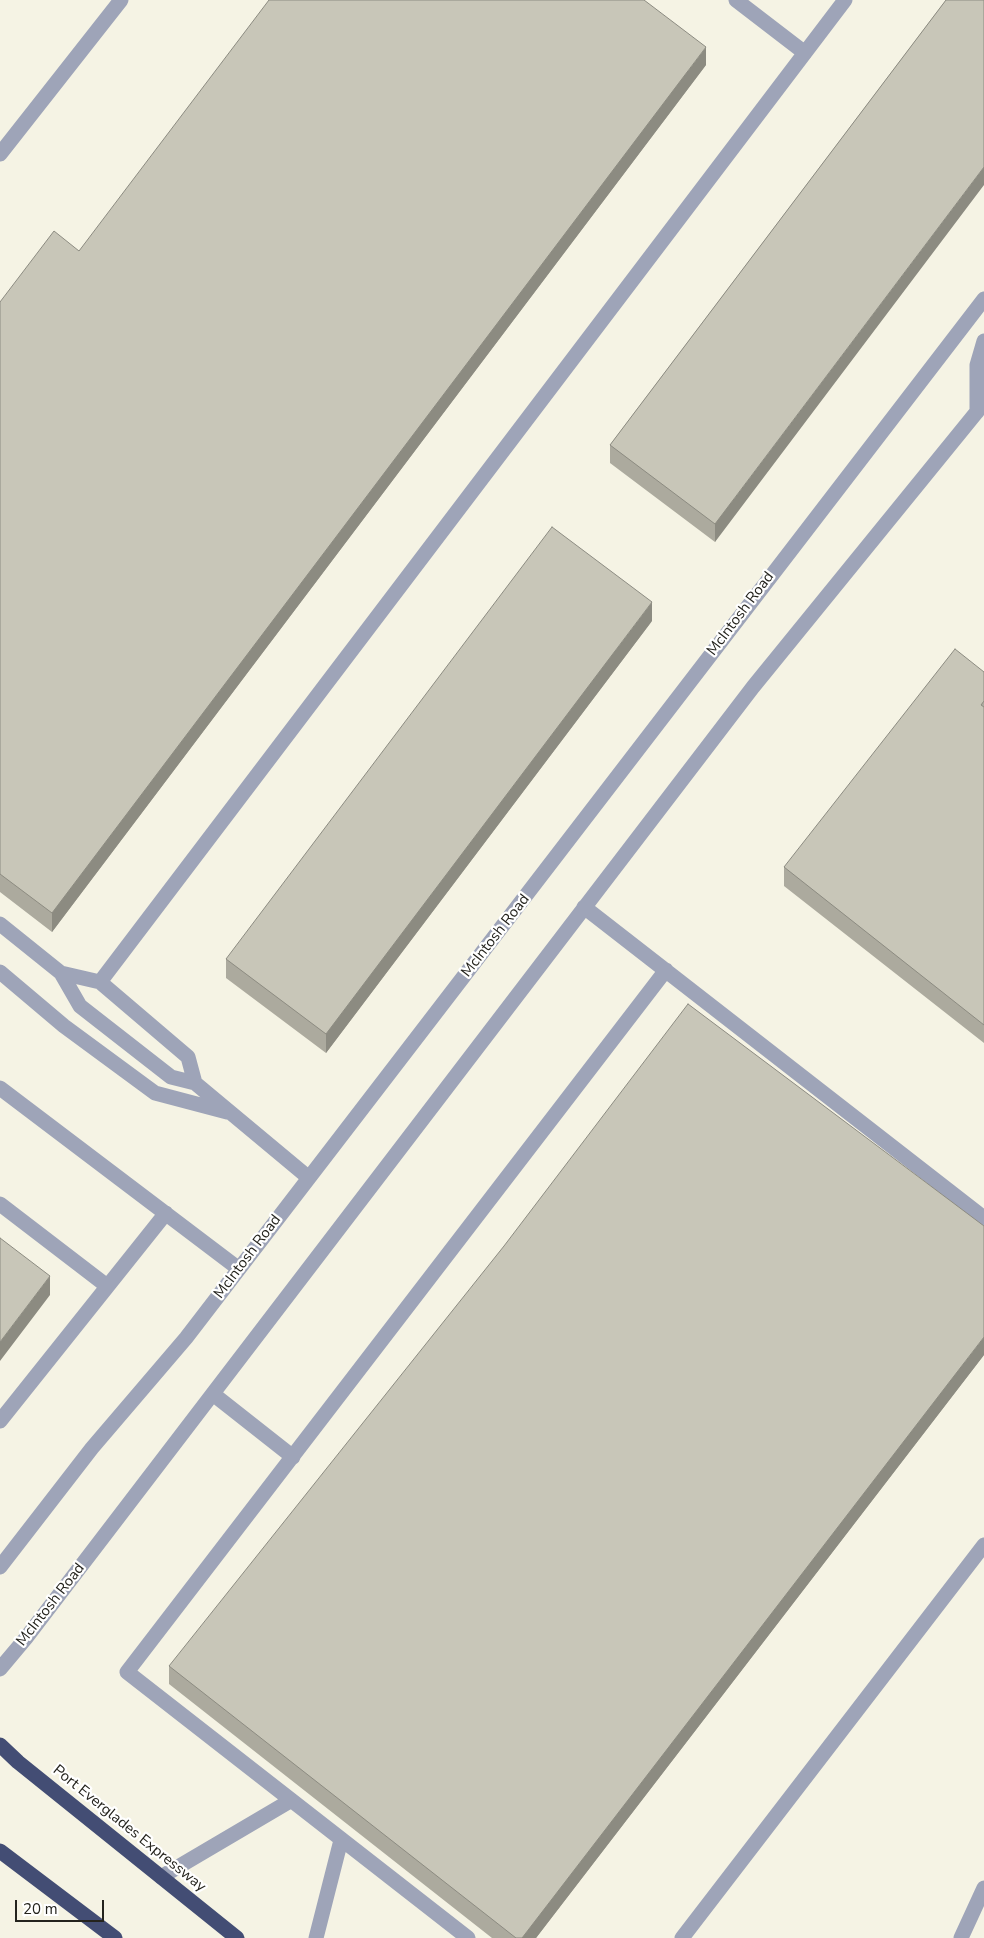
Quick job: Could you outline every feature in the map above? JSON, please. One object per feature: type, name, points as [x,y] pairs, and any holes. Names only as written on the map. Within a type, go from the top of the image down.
[{"type":"highway","name":"Port Everglades Expressway","points":[[0,1745],[18,1762],[237,1938]]},
{"type":"highway","points":[[0,1851],[114,1938]]},
{"type":"street","points":[[0,154],[121,0]]},
{"type":"street","points":[[736,0],[805,53]]},
{"type":"street","points":[[100,982],[845,0]]},
{"type":"street","name":"McIntosh Road","points":[[0,1567],[92,1448],[186,1338],[984,298]]},
{"type":"street","points":[[982,411],[977,365],[984,341]]},
{"type":"street","name":"McIntosh Road","points":[[0,1669],[213,1394],[753,687],[982,411]]},
{"type":"street","points":[[584,906],[984,1218]]},
{"type":"street","points":[[0,924],[61,973],[80,1006],[171,1078],[195,1083],[309,1178]]},
{"type":"street","points":[[468,1938],[127,1672],[666,970]]},
{"type":"street","points":[[0,972],[64,1026],[154,1093],[231,1113]]},
{"type":"street","points":[[61,973],[100,982],[188,1057],[195,1083]]},
{"type":"street","points":[[0,1088],[239,1269]]},
{"type":"street","points":[[0,1204],[107,1286]]},
{"type":"street","points":[[0,1421],[166,1213]]},
{"type":"street","points":[[213,1394],[292,1457]]},
{"type":"street","points":[[682,1938],[984,1545]]},
{"type":"street","points":[[161,1877],[290,1801]]},
{"type":"street","points":[[316,1938],[340,1840]]},
{"type":"street","points":[[962,1938],[984,1888]]},
{"type":"building","points":[[269,0],[644,0],[706,47],[52,913],[0,874],[0,302],[54,231],[79,251]]},
{"type":"building","points":[[946,0],[984,0],[984,167],[715,524],[610,445]]},
{"type":"building","points":[[552,527],[652,602],[326,1034],[226,959]]},
{"type":"building","points":[[955,649],[984,672],[984,701],[981,705],[984,707],[984,1025],[784,867]]},
{"type":"building","points":[[688,1004],[984,1226],[984,1337],[522,1938],[516,1938],[169,1666],[504,1246]]},
{"type":"building","points":[[0,1238],[50,1276],[0,1342]]}]
